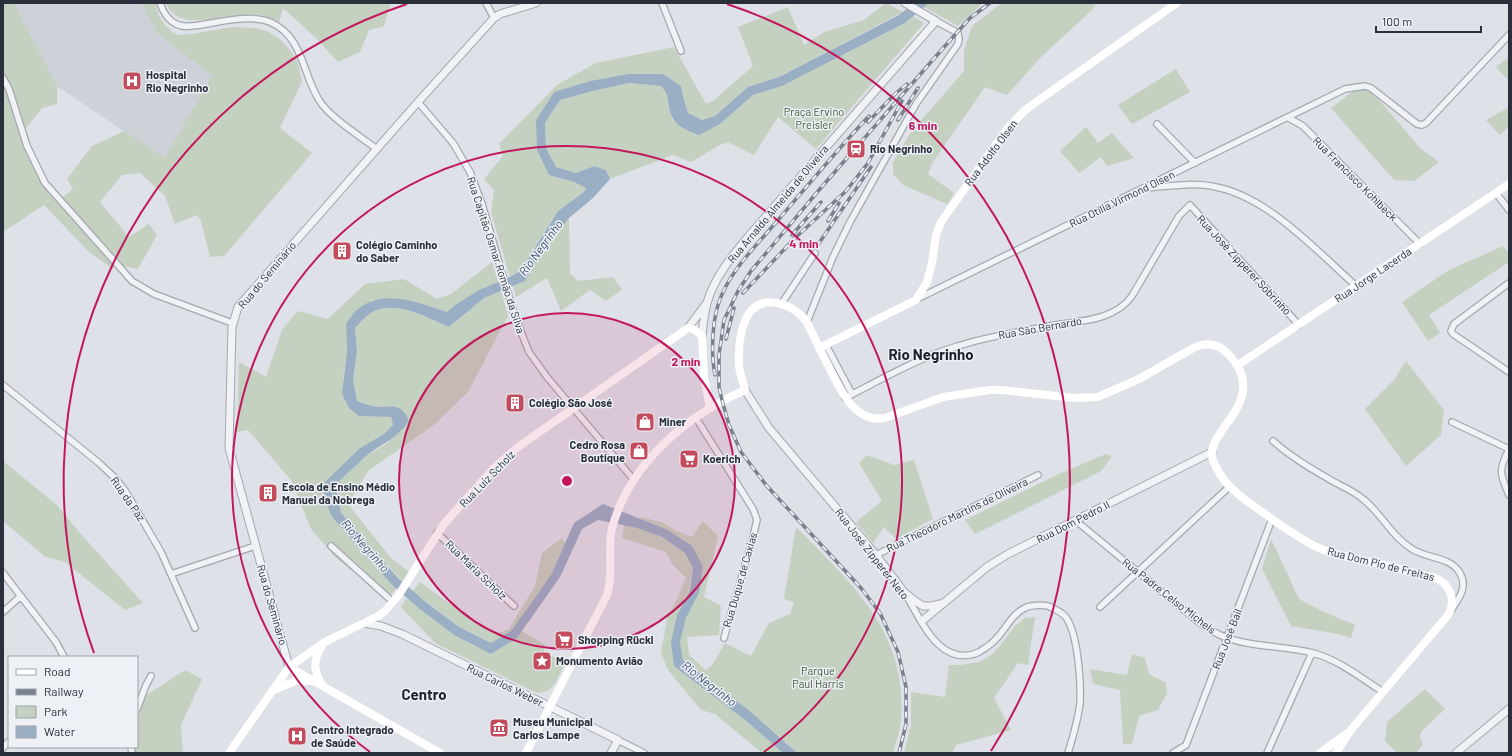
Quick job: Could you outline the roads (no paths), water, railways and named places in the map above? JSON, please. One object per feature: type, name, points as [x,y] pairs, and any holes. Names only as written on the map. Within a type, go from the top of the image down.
[{"type":"main road","name":"Rua Adolfo Olsen","points":[[916,300],[927,282],[932,263],[936,235],[941,222],[1000,139],[1017,118],[1036,102],[1176,3]]},
{"type":"main road","name":"Rua Jorge Lacerda","points":[[1238,365],[1509,184]]},
{"type":"main road","name":"Rua Otília Virmond Olsen","points":[[823,346],[916,300]]},
{"type":"main road","name":"Rua José Zipperer Neto","points":[[746,390],[739,367],[739,352],[740,338],[745,318],[751,308],[761,302],[782,304],[798,312],[807,322]]},
{"type":"main road","points":[[807,322],[823,346],[854,408],[864,415],[874,419],[880,419],[939,398],[990,390],[1075,398],[1098,397],[1139,379],[1187,351],[1203,344],[1219,346],[1229,354],[1238,365],[1243,376],[1244,387],[1242,398],[1234,415],[1214,443],[1212,452]]},
{"type":"main road","points":[[688,328],[695,330],[702,336]]},
{"type":"main road","name":"Rua Luiz Scholz","points":[[289,667],[325,642],[385,611],[396,599],[437,533],[501,461],[518,447],[688,328]]},
{"type":"main road","name":"Rua Arnaldo Almeida de Oliveira","points":[[702,336],[704,377],[710,408]]},
{"type":"main road","points":[[526,753],[608,591],[612,530],[620,505],[634,480],[655,452],[696,418],[722,400],[746,390]]},
{"type":"main road","name":"Rua Dom Pio de Freitas","points":[[1212,452],[1215,466],[1224,481],[1272,519],[1309,543],[1334,554],[1439,579],[1449,588],[1452,602],[1451,609]]},
{"type":"main road","points":[[1336,753],[1350,731],[1442,623],[1451,609]]},
{"type":"main road","points":[[323,686],[314,668],[317,654],[325,642]]},
{"type":"main road","points":[[229,753],[236,741],[274,691],[289,667],[440,753]]},
{"type":"main road","points":[[274,691],[296,680],[315,681]]},
{"type":"main road","points":[[1320,753],[1350,731]]},
{"type":"street","points":[[160,3],[168,18],[177,24],[187,26],[248,19],[269,22],[279,27],[286,33],[297,48],[314,90],[324,106],[377,148]]},
{"type":"street","points":[[486,3],[494,18]]},
{"type":"street","name":"Rua do Seminário","points":[[289,667],[228,448],[232,323],[238,307],[244,299],[494,18],[500,14],[536,3]]},
{"type":"street","points":[[662,3],[681,51]]},
{"type":"street","points":[[807,322],[833,257],[850,222],[916,104],[960,39],[958,33],[905,3]]},
{"type":"street","name":"Rua Arnaldo Almeida de Oliveira","points":[[688,328],[707,302],[715,283],[738,249],[936,20]]},
{"type":"street","name":"Rua Otília Virmond Olsen","points":[[916,300],[1289,118],[1345,89],[1365,86],[1374,90],[1412,120],[1422,125],[1430,120],[1509,35]]},
{"type":"street","points":[[3,78],[9,89],[27,146],[45,183],[132,282],[154,294],[232,323]]},
{"type":"street","name":"Rua Capitão Osmar Romão da Silva","points":[[418,102],[453,143],[466,163],[482,204],[517,324],[529,352],[547,377],[634,480]]},
{"type":"street","name":"Rua Francisco Kohlbeck","points":[[1289,118],[1303,126],[1420,244]]},
{"type":"street","points":[[1157,124],[1195,164]]},
{"type":"street","points":[[1145,188],[1203,185],[1215,187],[1243,196],[1277,216],[1356,286]]},
{"type":"street","points":[[1496,193],[1509,210]]},
{"type":"street","name":"Rua José Zipperer Sobrinho","points":[[1190,205],[1299,325]]},
{"type":"street","name":"Rua São Bernardo","points":[[848,396],[914,364],[956,346],[993,337],[1098,318],[1120,309],[1132,296],[1179,216],[1190,205]]},
{"type":"street","points":[[782,304],[815,253]]},
{"type":"street","points":[[1509,283],[1454,324],[1451,331],[1453,334],[1509,372]]},
{"type":"street","name":"Rua Arnaldo Almeida de Oliveira","points":[[702,336],[707,302]]},
{"type":"street","name":"Rua da Paz","points":[[3,385],[99,463],[126,492],[172,574],[195,628]]},
{"type":"street","name":"Rua José Zipperer Neto","points":[[746,390],[774,434],[876,555],[904,592],[937,644],[947,652],[960,656],[973,654],[987,647],[996,639],[1012,618],[1026,607],[1043,605],[1053,608],[1064,615],[1072,629],[1074,637],[1080,680],[1079,712],[1068,753]]},
{"type":"street","name":"Rua Duque de Caxias","points":[[696,418],[753,509],[757,520],[724,638]]},
{"type":"street","points":[[1452,422],[1509,449],[1502,462],[1501,471],[1509,495]]},
{"type":"street","points":[[1273,441],[1297,461],[1364,499],[1399,539],[1412,549],[1419,553],[1446,561],[1454,566],[1462,577],[1464,587],[1460,597],[1451,609]]},
{"type":"street","name":"Rua Dom Pedro II","points":[[922,622],[997,560],[1212,452]]},
{"type":"street","name":"Rua Theodoro Martins de Oliveira","points":[[876,555],[1038,475]]},
{"type":"street","points":[[1100,608],[1230,487]]},
{"type":"street","name":"Rua José Bail","points":[[1173,753],[1186,746],[1272,519]]},
{"type":"street","name":"Rua Padre Celso Michels","points":[[1075,520],[1200,623],[1216,633],[1239,641],[1312,653],[1328,658],[1383,692]]},
{"type":"street","name":"Rua Maria Scholz","points":[[437,533],[514,606]]},
{"type":"street","points":[[172,574],[255,546]]},
{"type":"street","points":[[331,546],[396,599]]},
{"type":"street","points":[[3,573],[56,642],[63,656]]},
{"type":"street","points":[[904,592],[914,601],[924,606],[942,604]]},
{"type":"street","points":[[3,612],[21,596]]},
{"type":"street","name":"Rua Carlos Weber","points":[[364,623],[381,626],[402,634],[644,753]]},
{"type":"street","points":[[1267,753],[1312,653]]},
{"type":"street","points":[[138,706],[151,676]]},
{"type":"street","points":[[1456,753],[1509,709]]},
{"type":"street","points":[[611,753],[618,740]]},
{"type":"water","points":[[914,3],[929,3],[905,23],[782,86],[753,95],[720,124],[699,135],[683,128],[675,122],[670,112],[667,95],[661,86],[629,83],[560,100],[545,123],[546,148],[556,167],[576,173],[594,166],[606,170],[610,179],[593,198],[569,218],[540,255],[525,281],[484,298],[449,327],[405,309],[386,308],[371,313],[355,328],[357,351],[353,380],[357,401],[373,406],[398,408],[406,414],[409,421],[404,428],[371,452],[335,485],[341,513],[398,578],[459,627],[491,643],[511,631],[532,602],[552,573],[574,523],[603,504],[666,529],[692,546],[703,566],[699,593],[686,618],[680,642],[683,660],[751,712],[797,753],[783,753],[745,720],[674,666],[671,642],[677,615],[690,590],[693,568],[685,553],[662,537],[637,528],[598,520],[582,529],[560,577],[517,638],[491,654],[454,635],[420,609],[392,585],[332,517],[324,498],[325,482],[360,448],[384,434],[393,425],[391,417],[359,416],[349,408],[342,394],[347,350],[346,324],[353,314],[368,303],[379,299],[390,298],[402,299],[447,312],[455,305],[479,290],[510,277],[521,270],[558,211],[584,192],[586,188],[574,182],[549,175],[537,150],[536,120],[554,92],[590,81],[628,74],[663,74],[681,86],[688,113],[702,120],[715,116],[748,87],[779,77],[899,15]]},
{"type":"railway","points":[[899,753],[906,724],[906,687],[898,652],[880,613],[861,588],[766,485],[741,452],[729,425],[719,387],[719,355],[724,320],[738,291],[751,271],[819,190],[945,46],[970,18],[990,3]]},
{"type":"railway","points":[[868,122],[896,93],[907,84]]},
{"type":"railway","points":[[898,120],[918,88]]},
{"type":"railway","points":[[743,293],[794,239],[846,191],[868,163],[902,101]]},
{"type":"railway","points":[[715,375],[713,349],[714,322],[718,305],[729,281],[744,259],[869,116]]},
{"type":"railway","points":[[817,246],[871,167]]},
{"type":"railway","points":[[792,235],[821,202]]},
{"type":"railway","points":[[828,221],[839,203]]},
{"type":"railway","points":[[726,339],[734,308]]},
{"type":"place","name":"Hospital Rio Negrinho","points":[[132,81]]},
{"type":"place","name":"Rio Negrinho","points":[[856,149]]},
{"type":"place","name":"Colégio Caminho do Saber","points":[[342,251]]},
{"type":"place","name":"Colégio São José","points":[[515,403]]},
{"type":"place","name":"Miner","points":[[645,422]]},
{"type":"place","name":"Cedro Rosa Boutique","points":[[639,451]]},
{"type":"place","name":"Koerich","points":[[689,459]]},
{"type":"place","name":"Escola de Ensino Médio Manuel da Nobrega","points":[[268,493]]},
{"type":"place","name":"Shopping Rückl","points":[[564,640]]},
{"type":"place","name":"Monumento Avião","points":[[542,661]]},
{"type":"place","name":"Museu Municipal Carlos Lampe","points":[[499,728]]},
{"type":"place","name":"Centro Integrado de Saúde","points":[[297,736]]},
{"type":"district","name":"Rio Negrinho","points":[[931,355]]},
{"type":"district","name":"Centro","points":[[424,695]]},
{"type":"park label","name":"Praça Ervino Preisler","points":[[814,118]]},
{"type":"park label","name":"Parque Paul Harris","points":[[818,677]]}]
